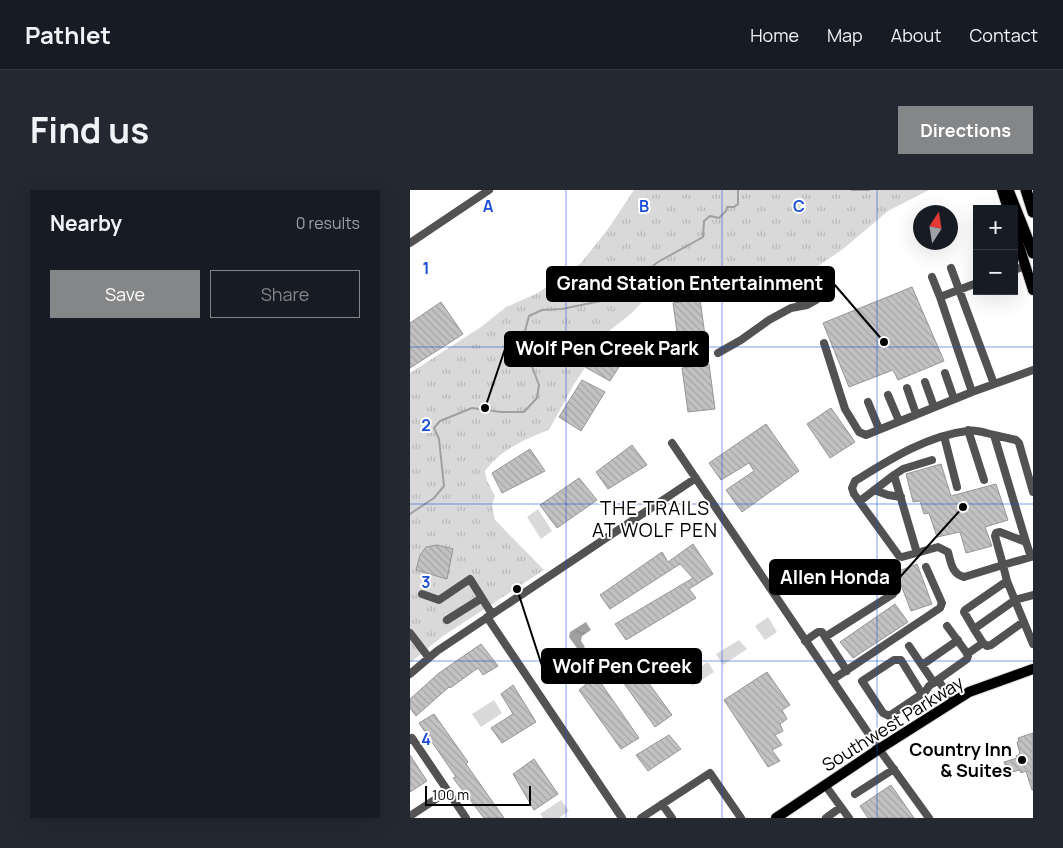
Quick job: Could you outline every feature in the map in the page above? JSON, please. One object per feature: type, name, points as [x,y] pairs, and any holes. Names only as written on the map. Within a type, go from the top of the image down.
[{"type":"highway","points":[[1008,190],[1033,253]]},
{"type":"highway","points":[[1026,190],[1033,212]]},
{"type":"main road","points":[[1002,190],[1007,205]]},
{"type":"main road","points":[[1018,243],[1033,290]]},
{"type":"main road","name":"Southwest Parkway","points":[[776,818],[969,692],[1033,669]]},
{"type":"street","points":[[410,243],[484,192]]},
{"type":"street","points":[[1018,269],[1025,266]]},
{"type":"street","points":[[951,268],[994,384]]},
{"type":"street","points":[[932,277],[972,392]]},
{"type":"street","points":[[718,353],[791,308],[816,300],[819,296],[813,280]]},
{"type":"street","points":[[940,297],[973,284]]},
{"type":"street","points":[[794,286],[801,306]]},
{"type":"street","points":[[824,343],[845,409],[858,432],[866,435],[954,399],[1033,370]]},
{"type":"street","points":[[946,373],[954,399]]},
{"type":"street","points":[[925,382],[934,407]]},
{"type":"street","points":[[907,388],[916,414]]},
{"type":"street","points":[[888,395],[899,421]]},
{"type":"street","points":[[868,402],[879,429]]},
{"type":"street","points":[[994,435],[1032,559],[1003,565],[964,577],[953,571],[948,552],[938,546],[902,557],[895,553],[854,494],[852,488],[855,481],[897,455],[944,436],[968,430],[994,435],[1016,440],[1019,443],[1033,492]]},
{"type":"street","points":[[968,430],[984,480]]},
{"type":"street","points":[[944,436],[957,486]]},
{"type":"street","points":[[672,442],[879,749],[929,818]]},
{"type":"street","points":[[860,501],[903,469],[932,460]]},
{"type":"street","points":[[894,475],[917,553]]},
{"type":"street","points":[[410,674],[437,651],[696,478]]},
{"type":"street","points":[[874,490],[901,497]]},
{"type":"street","points":[[1026,542],[1000,532],[996,533],[995,536],[1007,582],[1033,644]]},
{"type":"street","points":[[832,680],[940,608],[942,604],[926,568]]},
{"type":"street","points":[[422,594],[439,600],[470,579],[490,615],[622,818]]},
{"type":"street","points":[[825,637],[893,594],[891,581]]},
{"type":"street","points":[[1007,582],[964,612],[983,643],[987,646],[1023,622]]},
{"type":"street","points":[[974,629],[1015,600],[1033,595]]},
{"type":"street","points":[[448,620],[482,598]]},
{"type":"street","points":[[922,694],[901,660],[898,659],[862,681],[885,715],[889,716],[922,694],[936,681],[967,659],[967,654],[947,626]]},
{"type":"street","points":[[806,641],[818,632],[822,632],[847,671]]},
{"type":"street","points":[[410,633],[429,658]]},
{"type":"street","points":[[922,665],[958,640]]},
{"type":"street","points":[[967,654],[983,643]]},
{"type":"street","points":[[909,646],[922,665],[953,702]]},
{"type":"street","points":[[410,740],[412,738],[466,818]]},
{"type":"street","points":[[855,794],[894,769]]},
{"type":"street","points":[[645,817],[710,772],[741,818]]},
{"type":"street","points":[[825,785],[849,818]]},
{"type":"street","points":[[410,816],[448,791]]},
{"type":"street","points":[[662,804],[672,818]]},
{"type":"street","points":[[826,818],[841,807]]},
{"type":"green space","points":[[634,190],[929,190],[888,211],[843,249],[798,280],[718,297],[716,269],[673,276],[658,284],[633,312],[609,331],[573,386],[549,430],[522,441],[506,451],[485,471],[487,481],[495,496],[492,505],[495,520],[544,570],[443,636],[410,663],[410,373],[481,327],[506,307],[538,293],[581,263],[608,229]]},
{"type":"green space","points":[[538,509],[552,531],[541,539],[527,517]]},
{"type":"green space","points":[[768,617],[777,632],[765,640],[755,626]]},
{"type":"green space","points":[[739,640],[747,649],[723,665],[716,654]]},
{"type":"green space","points":[[708,662],[714,672],[692,686],[686,676]]},
{"type":"green space","points":[[494,700],[502,713],[481,727],[472,714]]},
{"type":"green space","points":[[561,800],[569,811],[559,818],[543,818],[540,814]]},
{"type":"water","points":[[586,622],[591,630],[582,636],[581,641],[585,647],[579,651],[569,637],[570,632]]},
{"type":"building","points":[[912,287],[944,361],[898,380],[893,370],[849,387],[823,323]]},
{"type":"building","points":[[700,299],[706,343],[679,346],[673,303]]},
{"type":"building","points":[[441,302],[463,334],[410,368],[410,323]]},
{"type":"building","points":[[609,331],[634,343],[610,381],[585,367]]},
{"type":"building","points":[[709,364],[715,409],[688,412],[682,368]]},
{"type":"building","points":[[582,380],[605,392],[581,431],[559,417]]},
{"type":"building","points":[[831,408],[855,442],[830,458],[807,424]]},
{"type":"building","points":[[766,424],[799,471],[742,512],[726,490],[754,471],[749,463],[721,480],[709,463]]},
{"type":"building","points":[[632,445],[647,465],[608,489],[596,472]]},
{"type":"building","points":[[530,449],[545,471],[502,493],[492,473]]},
{"type":"building","points":[[941,464],[951,496],[996,484],[1008,520],[985,527],[992,546],[966,553],[960,532],[937,537],[929,513],[924,514],[920,501],[913,502],[906,474]]},
{"type":"building","points":[[579,478],[597,500],[557,528],[540,505]]},
{"type":"building","points":[[693,544],[713,574],[689,589],[696,598],[626,640],[615,624],[693,578],[680,564],[610,609],[600,595],[662,552],[668,562]]},
{"type":"building","points":[[437,545],[453,549],[447,579],[416,570],[420,555],[426,547]]},
{"type":"building","points":[[917,564],[932,604],[911,611],[896,572]]},
{"type":"building","points":[[895,604],[908,622],[853,658],[840,642]]},
{"type":"building","points":[[481,644],[498,666],[483,675],[478,668],[449,687],[416,716],[410,708],[410,699],[439,673]]},
{"type":"building","points":[[629,656],[672,715],[655,727],[613,668]]},
{"type":"building","points":[[767,672],[790,705],[782,710],[787,719],[780,724],[783,731],[775,735],[782,745],[772,750],[780,761],[768,767],[724,700]]},
{"type":"building","points":[[596,676],[639,738],[621,749],[579,690]]},
{"type":"building","points":[[513,685],[536,722],[502,743],[491,728],[513,714],[501,694]]},
{"type":"building","points":[[434,714],[504,818],[484,818],[453,778],[456,777],[419,723]]},
{"type":"building","name":"Country Inn & Suites","points":[[1033,733],[1032,790],[1026,771],[1021,773],[1020,770],[1008,773],[1004,762],[1017,758],[1016,756],[1020,754],[1018,738]]},
{"type":"building","points":[[669,735],[681,749],[648,771],[636,755]]},
{"type":"building","points":[[410,755],[427,781],[410,792]]},
{"type":"building","points":[[534,759],[558,794],[534,810],[513,774]]},
{"type":"building","points":[[891,785],[914,818],[868,818],[860,806]]},
{"type":"waterway","points":[[410,514],[434,498],[444,486],[439,439],[434,428],[440,421],[472,408],[501,412],[524,412],[537,398],[539,385],[530,361],[525,331],[529,316],[542,310],[562,309],[610,299],[658,262],[703,237],[704,221],[710,216],[719,218],[726,211],[727,207],[734,207],[738,204],[738,190]]},
{"type":"waterway","points":[[852,190],[869,190]]},
{"type":"place","name":"Grand Station Entertainment","points":[[884,342]]},
{"type":"place","name":"Wolf Pen Creek Park","points":[[485,408]]},
{"type":"place","name":"Allen Honda","points":[[963,507]]},
{"type":"place","name":"Wolf Pen Creek","points":[[517,589]]},
{"type":"place","name":"Country Inn & Suites","points":[[1022,760]]},
{"type":"district","name":"THE TRAILS AT WOLF PEN","points":[[655,519]]}]
